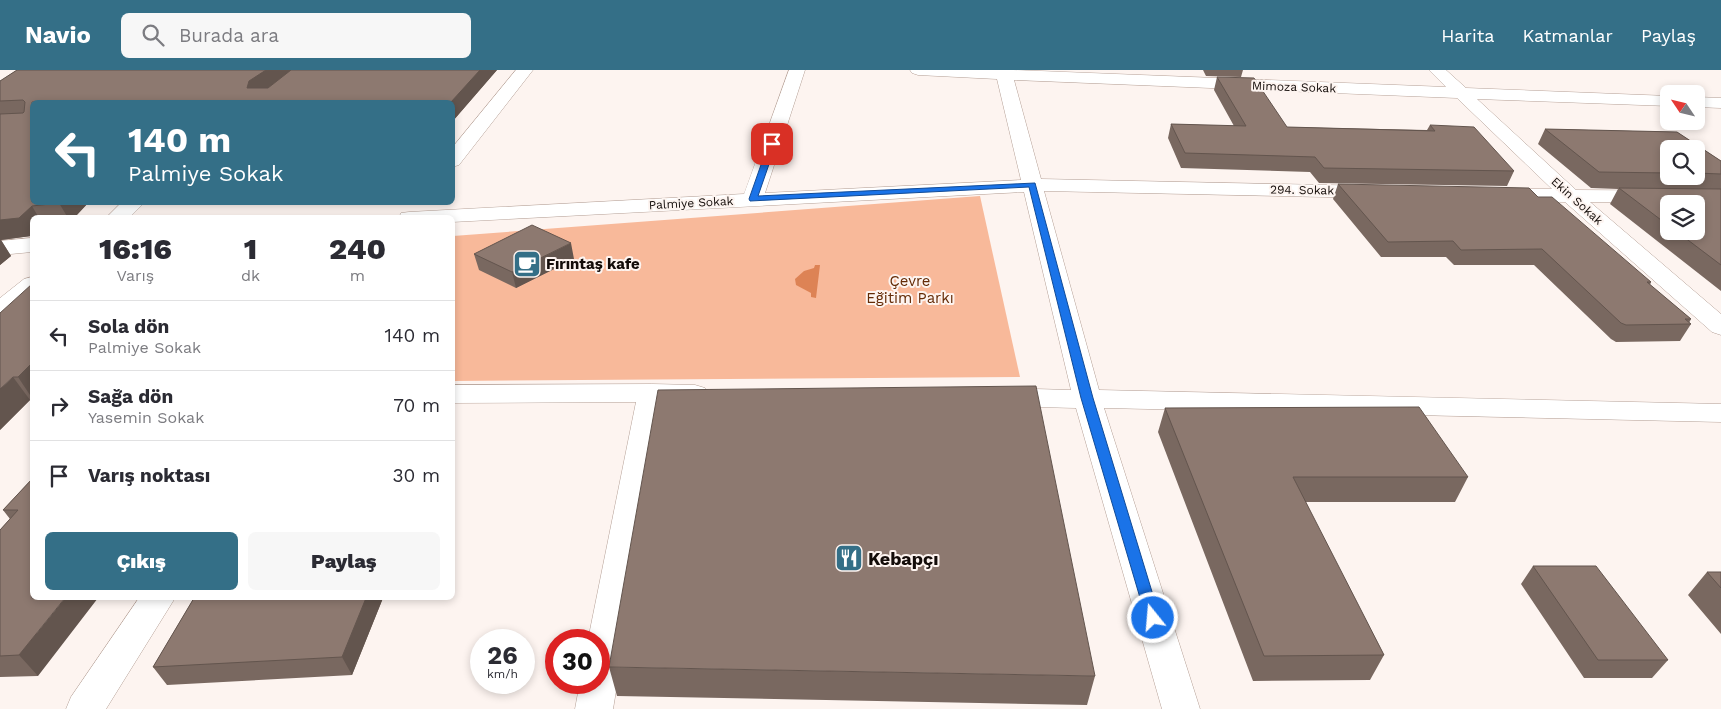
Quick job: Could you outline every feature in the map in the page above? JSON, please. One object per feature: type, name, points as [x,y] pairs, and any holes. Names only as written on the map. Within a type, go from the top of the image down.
[{"type":"street","points":[[455,158],[525,70]]},
{"type":"street","points":[[753,199],[797,70]]},
{"type":"street","name":"Mimoza Sokak","points":[[918,70],[1194,76],[1463,94],[1660,101]]},
{"type":"street","name":"Ekin Sokak","points":[[1437,70],[1571,196],[1721,327]]},
{"type":"street","points":[[1005,73],[1087,398],[1181,709]]},
{"type":"street","points":[[1705,102],[1721,103]]},
{"type":"street","name":"Palmiye Sokak","points":[[455,215],[1032,184]]},
{"type":"street","name":"294. Sokak","points":[[1032,184],[1392,192]]},
{"type":"street","points":[[1481,194],[1721,198]]},
{"type":"street","points":[[120,215],[131,205]]},
{"type":"street","points":[[0,248],[30,245]]},
{"type":"street","points":[[0,310],[30,286]]},
{"type":"street","points":[[609,629],[652,393]]},
{"type":"street","points":[[455,394],[722,394]]},
{"type":"street","points":[[971,397],[1721,413]]},
{"type":"street","points":[[85,709],[157,600]]},
{"type":"street","points":[[594,709],[597,694]]},
{"type":"green space","name":"Çevre Eğitim Parkı","points":[[980,196],[1020,377],[455,381],[455,236]]},
{"type":"shaded area","points":[[815,265],[820,265],[816,298],[811,297],[811,293],[796,285],[795,279],[804,271],[814,268]]},
{"type":"building","points":[[17,70],[266,70],[249,81],[247,88],[268,88],[291,70],[480,70],[453,100],[30,100],[30,205],[41,205],[32,206],[19,218],[0,220],[0,114],[23,113],[25,102],[23,100],[0,101],[0,81]]},
{"type":"building","points":[[1217,77],[1254,78],[1287,127],[1435,131],[1430,125],[1474,127],[1514,171],[1324,168],[1315,157],[1185,153],[1171,124],[1246,126]]},
{"type":"building","points":[[1545,129],[1677,132],[1689,140],[1660,140],[1660,173],[1599,172]]},
{"type":"building","points":[[1705,150],[1721,161],[1721,174],[1705,173]]},
{"type":"building","points":[[1338,184],[1529,188],[1538,197],[1552,197],[1651,282],[1647,282],[1691,319],[1685,319],[1691,324],[1626,325],[1621,323],[1542,249],[1461,250],[1453,241],[1388,242]]},
{"type":"building","points":[[1619,188],[1721,189],[1721,265],[1688,240],[1705,240],[1705,195],[1660,195],[1660,219]]},
{"type":"building","points":[[532,225],[571,243],[512,272],[474,254]]},
{"type":"building","points":[[30,286],[30,365],[18,377],[13,377],[0,389],[0,313]]},
{"type":"building","name":"Kebapçı","points":[[1036,386],[1095,676],[610,667],[658,390]]},
{"type":"building","points":[[1419,407],[1468,477],[1293,477],[1384,655],[1264,656],[1165,408]]},
{"type":"building","points":[[30,481],[30,600],[63,600],[19,655],[0,656],[0,530],[18,510],[3,510]]},
{"type":"building","points":[[1533,566],[1596,566],[1668,660],[1598,660]]},
{"type":"building","points":[[1707,572],[1721,572],[1721,588]]},
{"type":"building","points":[[193,600],[365,600],[342,657],[153,667]]},
{"type":"place","name":"Fırıntaş kafe","points":[[527,264]]},
{"type":"place","name":"Kebapçı","points":[[849,558]]},
{"type":"route","points":[[772,144],[753,199],[1032,184],[1087,398],[1153,618]]}]
